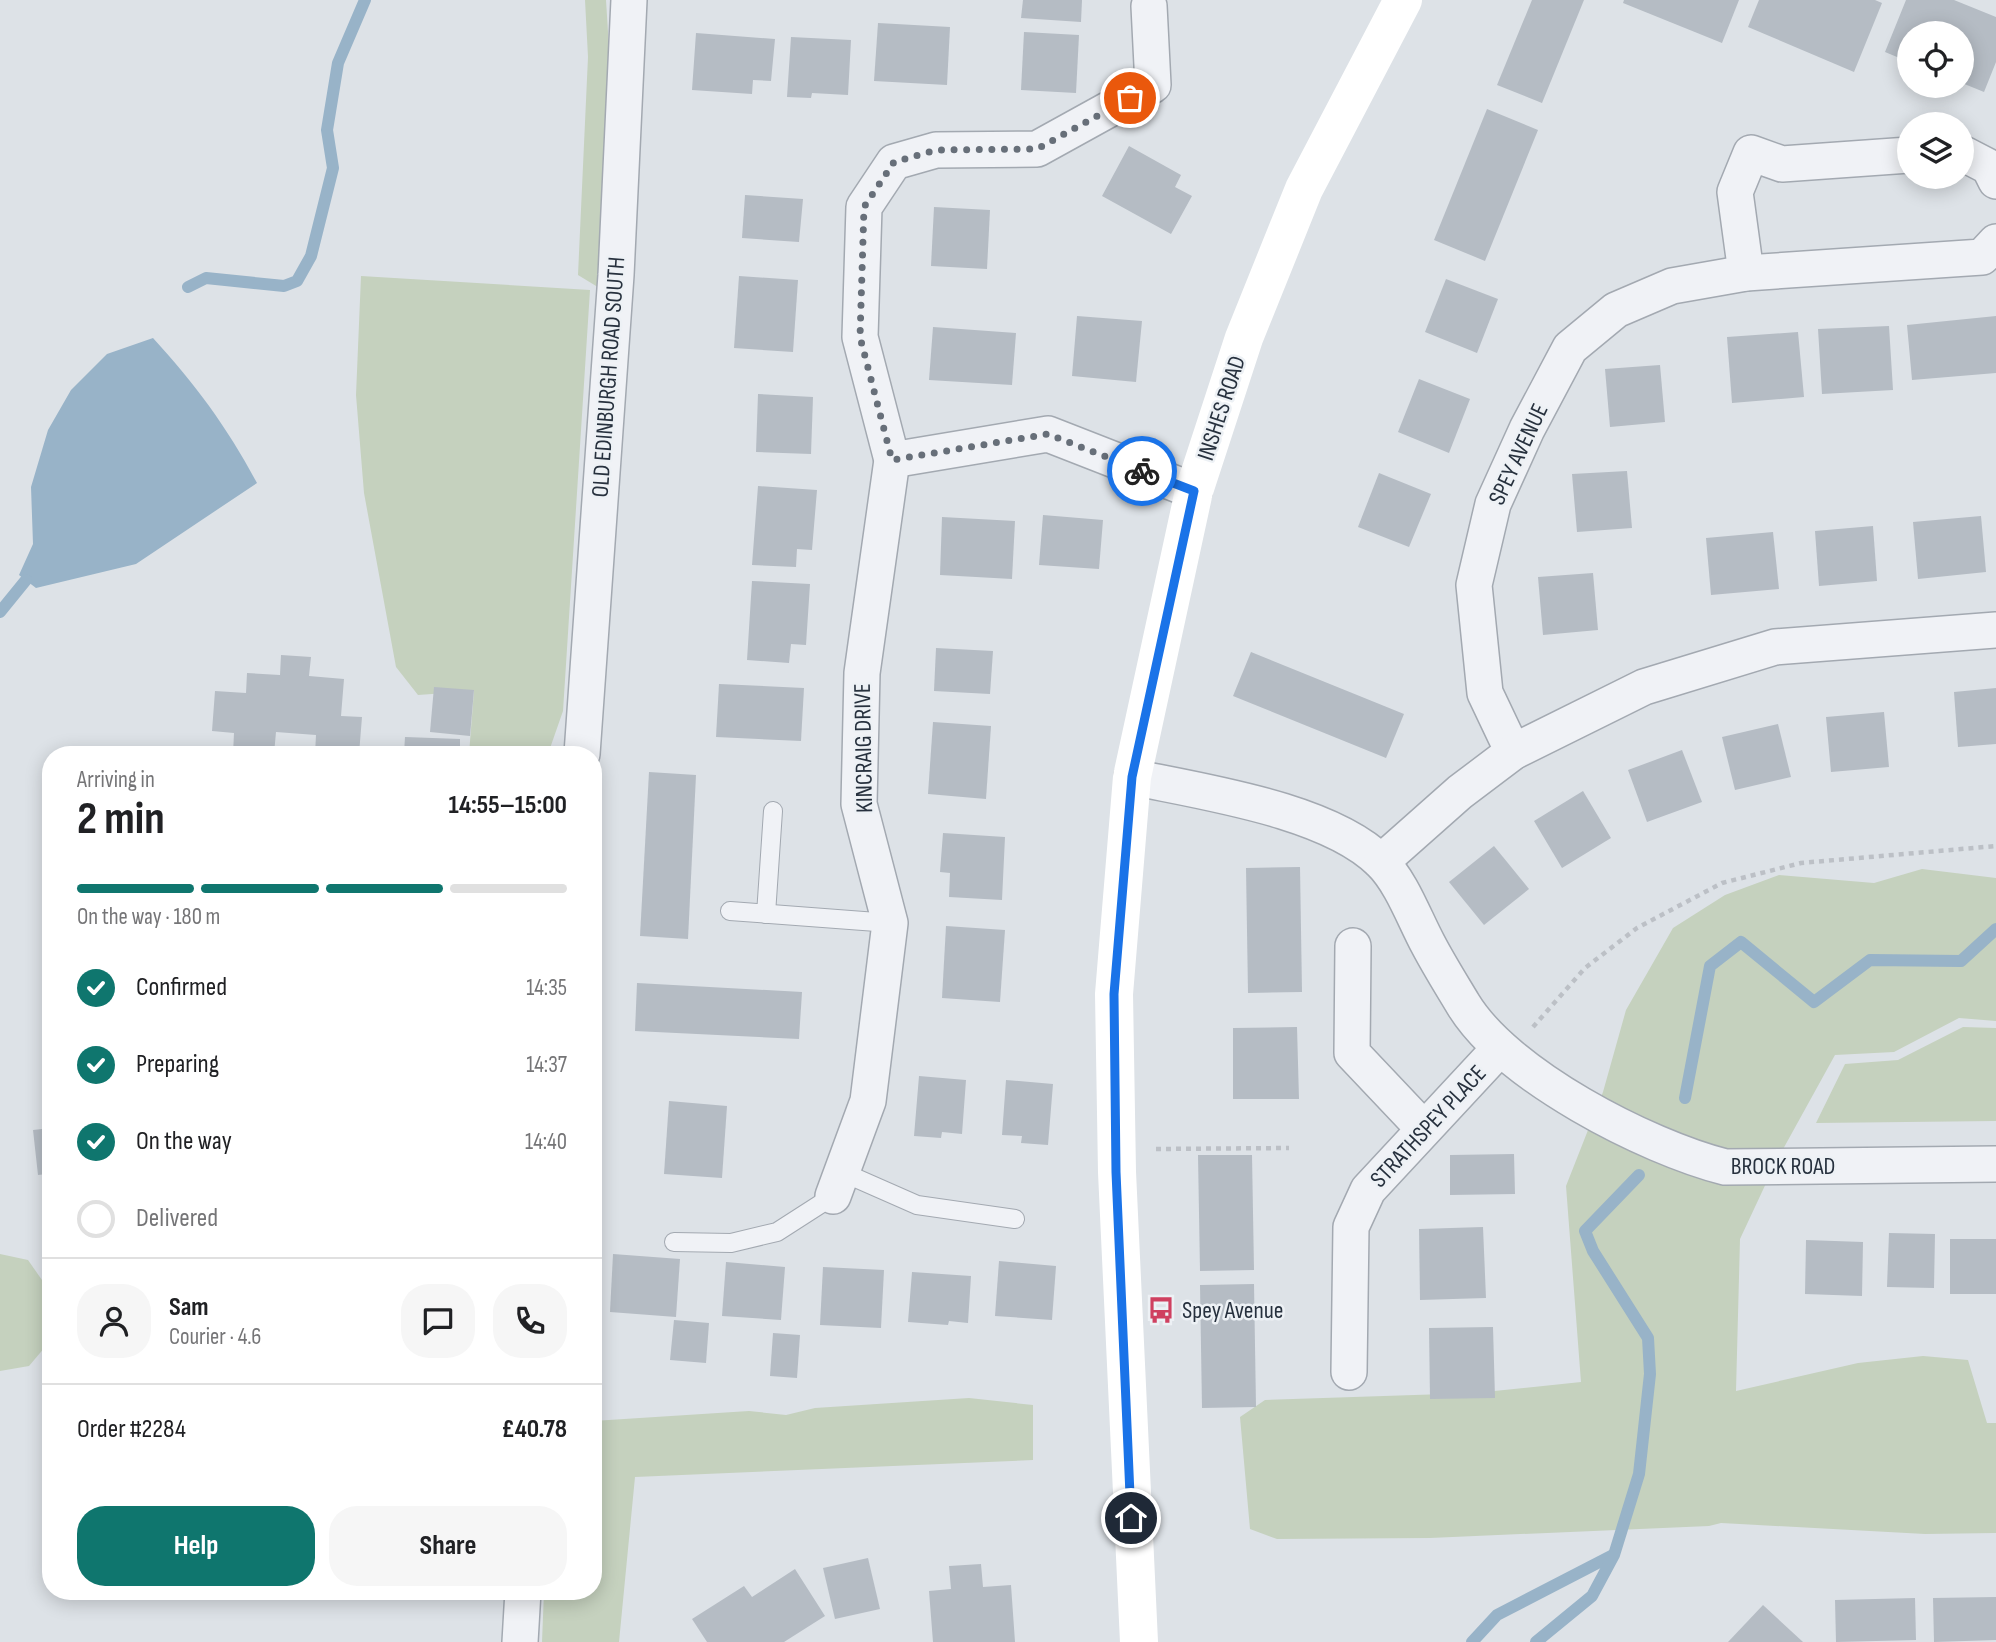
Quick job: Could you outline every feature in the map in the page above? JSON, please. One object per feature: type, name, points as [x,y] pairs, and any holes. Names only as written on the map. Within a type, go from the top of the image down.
[{"type":"street","name":"OLD EDINBURGH ROAD SOUTH","points":[[583,746],[616,275],[628,0]]},
{"type":"street","name":"INSHES ROAD","points":[[1139,1642],[1117,1186],[1114,994],[1132,777],[1194,491],[1244,338],[1304,189],[1403,0]]},
{"type":"street","name":"KINCRAIG DRIVE","points":[[838,1184],[868,1101],[890,923],[859,804],[862,673],[892,460],[860,337],[864,207],[894,162],[936,150],[1037,149],[1153,85],[1149,6]]},
{"type":"street","points":[[1746,273],[1735,192],[1751,153],[1783,164],[1897,156]]},
{"type":"street","points":[[1974,159],[1989,167],[1996,181]]},
{"type":"street","name":"SPEY AVENUE","points":[[1513,752],[1485,693],[1474,585],[1493,504],[1527,429],[1570,348],[1616,310],[1672,286],[1746,273],[1982,257],[1996,242]]},
{"type":"street","points":[[892,460],[1048,434],[1194,491]]},
{"type":"street","points":[[1132,777],[1218,794],[1330,827],[1381,862],[1460,792],[1513,752],[1644,687],[1775,647],[1996,630]]},
{"type":"street","name":"BROCK ROAD","points":[[1381,862],[1466,1008],[1500,1048],[1547,1083],[1645,1138],[1688,1157],[1724,1167],[1996,1164]]},
{"type":"street","points":[[1353,946],[1352,1053],[1423,1128]]},
{"type":"street","name":"STRATHSPEY PLACE","points":[[1349,1372],[1351,1227],[1368,1190],[1500,1048]]},
{"type":"street","points":[[520,1642],[522,1600]]},
{"type":"lane","points":[[766,914],[773,811]]},
{"type":"lane","points":[[730,911],[890,923]]},
{"type":"lane","points":[[674,1242],[731,1243],[777,1231],[838,1184],[917,1205],[1015,1219]]},
{"type":"path","points":[[1530,1030],[1585,968],[1637,928],[1722,883],[1801,863],[1996,846]]},
{"type":"path","points":[[1143,1149],[1289,1148]]},
{"type":"green space","points":[[585,0],[606,0],[610,64],[601,289],[578,275],[588,57]]},
{"type":"green space","points":[[361,276],[590,290],[563,711],[551,746],[470,746],[474,691],[418,695],[396,667],[364,493],[356,395]]},
{"type":"green space","points":[[1922,869],[1996,878],[1996,1021],[1959,1018],[1894,1052],[1835,1055],[1776,1162],[1740,1239],[1736,1391],[1858,1363],[1923,1356],[1968,1360],[1987,1423],[1996,1423],[1996,1533],[1925,1534],[1721,1523],[1709,1526],[1430,1538],[1277,1539],[1250,1529],[1240,1417],[1265,1400],[1475,1393],[1581,1382],[1566,1186],[1603,1092],[1626,1010],[1673,928],[1725,895],[1779,875],[1874,883]]},
{"type":"green space","points":[[1963,1027],[1996,1028],[1996,1121],[1816,1123],[1845,1064],[1898,1060]]},
{"type":"green space","points":[[0,1254],[28,1260],[42,1280],[42,1351],[29,1366],[0,1371]]},
{"type":"green space","points":[[969,1398],[1033,1405],[1033,1460],[635,1477],[619,1642],[542,1642],[544,1600],[602,1600],[602,1420],[749,1411],[786,1415],[815,1408]]},
{"type":"water","points":[[153,338],[210,407],[257,483],[136,564],[36,588],[19,575],[33,544],[31,487],[48,430],[71,390],[107,354]]},
{"type":"building","points":[[1023,0],[1082,0],[1081,22],[1021,18]]},
{"type":"building","points":[[1532,0],[1584,0],[1542,103],[1497,85]]},
{"type":"building","points":[[1624,0],[1739,0],[1722,43],[1623,3]]},
{"type":"building","points":[[1759,0],[1875,0],[1882,3],[1854,72],[1748,27]]},
{"type":"building","points":[[1906,0],[1954,0],[1996,17],[1996,62],[1984,92],[1974,88],[1974,21],[1898,21]]},
{"type":"building","points":[[1897,22],[1897,57],[1885,52]]},
{"type":"building","points":[[878,23],[950,27],[947,85],[874,81]]},
{"type":"building","points":[[1024,32],[1079,35],[1076,93],[1021,90]]},
{"type":"building","points":[[696,33],[775,39],[771,81],[753,80],[752,94],[692,90]]},
{"type":"building","points":[[791,37],[851,40],[848,95],[812,93],[811,98],[787,97]]},
{"type":"building","points":[[1487,109],[1538,130],[1485,261],[1434,240]]},
{"type":"building","points":[[1129,146],[1181,175],[1175,187],[1192,196],[1171,234],[1102,196]]},
{"type":"building","points":[[745,195],[803,199],[799,242],[742,238]]},
{"type":"building","points":[[934,207],[990,210],[987,269],[931,266]]},
{"type":"building","points":[[739,276],[798,280],[793,352],[734,348]]},
{"type":"building","points":[[1446,279],[1498,299],[1477,353],[1425,332]]},
{"type":"building","points":[[1077,316],[1142,321],[1136,382],[1072,376]]},
{"type":"building","points":[[1996,316],[1996,373],[1912,380],[1907,325]]},
{"type":"building","points":[[1889,326],[1893,390],[1822,394],[1818,329]]},
{"type":"building","points":[[933,327],[1016,333],[1012,385],[929,380]]},
{"type":"building","points":[[1798,332],[1804,397],[1732,403],[1727,337]]},
{"type":"building","points":[[1660,365],[1665,422],[1610,427],[1605,369]]},
{"type":"building","points":[[1419,379],[1470,399],[1449,453],[1398,432]]},
{"type":"building","points":[[758,394],[813,397],[811,454],[756,452]]},
{"type":"building","points":[[1627,471],[1632,528],[1577,532],[1572,474]]},
{"type":"building","points":[[1379,473],[1431,494],[1409,547],[1358,527]]},
{"type":"building","points":[[758,486],[817,490],[812,550],[797,549],[796,567],[752,565]]},
{"type":"building","points":[[1043,515],[1103,520],[1099,569],[1039,565]]},
{"type":"building","points":[[1981,516],[1986,572],[1918,579],[1913,522]]},
{"type":"building","points":[[942,517],[1015,521],[1012,579],[940,575]]},
{"type":"building","points":[[1873,526],[1877,581],[1819,586],[1815,531]]},
{"type":"building","points":[[1773,532],[1779,589],[1711,595],[1706,538]]},
{"type":"building","points":[[1593,573],[1598,630],[1543,635],[1538,577]]},
{"type":"building","points":[[752,581],[810,584],[806,645],[791,644],[789,663],[747,660]]},
{"type":"building","points":[[936,648],[993,651],[990,694],[934,691]]},
{"type":"building","points":[[1251,652],[1404,714],[1386,758],[1233,696]]},
{"type":"building","points":[[281,655],[311,657],[309,676],[344,679],[341,716],[362,717],[360,746],[315,746],[316,735],[276,732],[275,746],[233,746],[234,733],[212,731],[215,691],[246,693],[247,673],[280,675]]},
{"type":"building","points":[[719,684],[804,688],[801,741],[716,737]]},
{"type":"building","points":[[434,687],[474,690],[470,736],[430,732]]},
{"type":"building","points":[[1996,688],[1996,744],[1958,747],[1954,692]]},
{"type":"building","points":[[1884,712],[1889,767],[1831,772],[1826,717]]},
{"type":"building","points":[[933,722],[991,726],[986,799],[928,794]]},
{"type":"building","points":[[1778,724],[1791,777],[1735,790],[1722,737]]},
{"type":"building","points":[[405,737],[460,739],[460,746],[404,746]]},
{"type":"building","points":[[1682,750],[1702,802],[1647,822],[1628,770]]},
{"type":"building","points":[[649,772],[696,775],[688,939],[640,936]]},
{"type":"building","points":[[1583,791],[1611,838],[1562,868],[1534,821]]},
{"type":"building","points":[[943,833],[1005,837],[1002,900],[949,897],[950,873],[940,872]]},
{"type":"building","points":[[1494,846],[1529,889],[1484,925],[1449,882]]},
{"type":"building","points":[[1300,867],[1302,992],[1248,993],[1246,868]]},
{"type":"building","points":[[946,926],[1005,930],[1000,1002],[942,998]]},
{"type":"building","points":[[637,983],[802,992],[799,1039],[635,1031]]},
{"type":"building","points":[[1297,1027],[1299,1099],[1233,1099],[1233,1028]]},
{"type":"building","points":[[919,1076],[966,1080],[962,1134],[942,1132],[941,1138],[914,1136]]},
{"type":"building","points":[[1006,1080],[1053,1084],[1048,1145],[1021,1143],[1022,1136],[1002,1135]]},
{"type":"building","points":[[669,1101],[727,1106],[722,1178],[664,1174]]},
{"type":"building","points":[[42,1129],[42,1175],[38,1175],[33,1130]]},
{"type":"building","points":[[1514,1154],[1515,1194],[1450,1195],[1450,1155]]},
{"type":"building","points":[[1198,1155],[1252,1155],[1254,1270],[1200,1271]]},
{"type":"building","points":[[1483,1227],[1486,1298],[1420,1300],[1419,1229]]},
{"type":"building","points":[[1889,1233],[1935,1234],[1934,1288],[1887,1287]]},
{"type":"building","points":[[1950,1239],[1996,1239],[1996,1294],[1950,1294]]},
{"type":"building","points":[[1806,1240],[1863,1242],[1862,1296],[1805,1294]]},
{"type":"building","points":[[613,1254],[680,1259],[676,1317],[610,1312]]},
{"type":"building","points":[[999,1261],[1056,1266],[1052,1320],[995,1316]]},
{"type":"building","points":[[726,1262],[785,1267],[781,1320],[722,1316]]},
{"type":"building","points":[[823,1267],[884,1270],[881,1328],[820,1325]]},
{"type":"building","points":[[912,1272],[971,1276],[968,1323],[949,1321],[948,1325],[908,1322]]},
{"type":"building","points":[[1254,1284],[1256,1407],[1202,1408],[1200,1285]]},
{"type":"building","points":[[674,1320],[709,1323],[706,1363],[670,1360]]},
{"type":"building","points":[[1493,1327],[1495,1398],[1430,1399],[1429,1328]]},
{"type":"building","points":[[773,1333],[800,1335],[797,1378],[770,1376]]},
{"type":"building","points":[[868,1558],[880,1609],[835,1619],[823,1568]]},
{"type":"building","points":[[981,1564],[983,1587],[1011,1585],[1015,1642],[933,1642],[929,1591],[951,1589],[949,1566]]},
{"type":"building","points":[[795,1569],[825,1616],[784,1642],[707,1642],[692,1619],[744,1586],[752,1597]]},
{"type":"building","points":[[1996,1597],[1996,1640],[1934,1642],[1933,1598]]},
{"type":"building","points":[[1915,1598],[1916,1640],[1836,1642],[1835,1600]]},
{"type":"building","points":[[1763,1605],[1803,1642],[1728,1642]]},
{"type":"waterway","points":[[188,287],[206,278],[284,286],[297,281],[311,256],[333,168],[327,130],[338,63],[365,0]]},
{"type":"waterway","points":[[0,612],[26,580]]},
{"type":"waterway","points":[[1685,1098],[1710,966],[1741,942],[1814,1002],[1870,960],[1961,961],[1996,929]]},
{"type":"waterway","points":[[1536,1642],[1592,1596],[1614,1555],[1639,1474],[1650,1374],[1648,1338],[1593,1251],[1585,1231],[1639,1175]]},
{"type":"waterway","points":[[1472,1642],[1497,1615],[1613,1555]]},
{"type":"way so far","points":[[1130,98],[1037,149],[936,150],[894,162],[864,207],[860,337],[892,460],[1048,434],[1142,471]]},
{"type":"place","name":"Spey Avenue","points":[[1161,1310]]},
{"type":"route","points":[[1131,1518],[1116,1172],[1114,994],[1132,777],[1194,491],[1142,471]]}]
